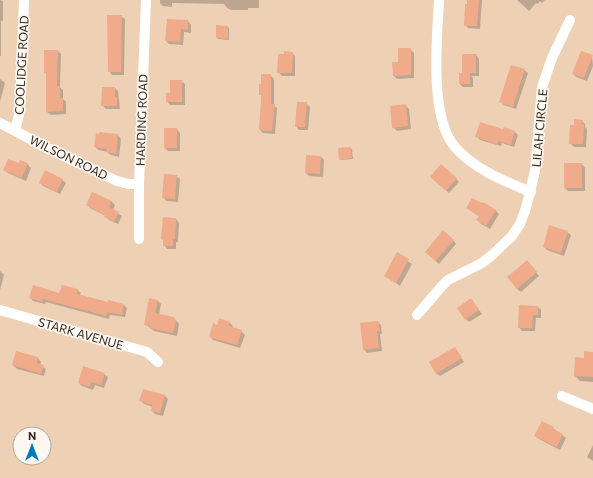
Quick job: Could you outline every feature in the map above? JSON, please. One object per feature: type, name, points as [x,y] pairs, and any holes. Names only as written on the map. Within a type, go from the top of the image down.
[{"type":"street","name":"COOLIDGE ROAD","points":[[15,130],[20,111],[24,0]]},
{"type":"street","name":"HARDING ROAD","points":[[139,239],[139,184],[146,0]]},
{"type":"street","points":[[440,0],[437,43],[437,81],[440,110],[445,130],[456,148],[478,166],[508,183],[531,192]]},
{"type":"street","name":"LILAH CIRCLE","points":[[417,315],[448,280],[482,263],[503,246],[520,224],[531,192],[537,155],[542,87],[552,58],[570,20]]},
{"type":"street","name":"WILSON ROAD","points":[[0,123],[117,181],[128,184],[139,184]]},
{"type":"street","name":"STARK AVENUE","points":[[0,310],[147,352],[158,362]]},
{"type":"street","points":[[562,396],[593,409]]},
{"type":"building","points":[[467,0],[479,0],[477,26],[464,26],[465,4],[467,4]]},
{"type":"building","points":[[107,15],[122,15],[121,72],[108,72]]},
{"type":"building","points":[[167,19],[188,20],[188,30],[181,29],[180,42],[165,41]]},
{"type":"building","points":[[216,25],[228,26],[228,39],[216,38]]},
{"type":"building","points":[[398,48],[411,48],[411,75],[393,76],[392,62],[398,62]]},
{"type":"building","points":[[44,50],[58,50],[57,86],[60,86],[60,98],[63,98],[63,111],[46,112],[46,73],[44,73]]},
{"type":"building","points":[[284,51],[293,52],[292,73],[277,73],[278,54],[284,54]]},
{"type":"building","points":[[581,51],[593,55],[584,78],[572,74]]},
{"type":"building","points":[[462,54],[476,54],[476,73],[462,73]]},
{"type":"building","points":[[511,65],[525,69],[513,107],[499,102]]},
{"type":"building","points":[[459,73],[470,73],[470,84],[459,84]]},
{"type":"building","points":[[261,74],[271,74],[271,104],[275,104],[272,131],[259,130],[261,95],[259,95],[259,84],[261,84]]},
{"type":"building","points":[[170,80],[182,80],[182,102],[166,102],[166,93],[170,93]]},
{"type":"building","points":[[102,87],[115,87],[117,106],[101,106]]},
{"type":"building","points":[[297,102],[307,102],[305,127],[295,127]]},
{"type":"building","points":[[406,104],[408,126],[392,128],[390,106]]},
{"type":"building","points":[[574,119],[583,120],[583,144],[569,144],[570,125],[574,125]]},
{"type":"building","points":[[480,122],[515,131],[511,145],[498,141],[497,144],[475,137]]},
{"type":"building","points":[[164,128],[177,128],[177,148],[164,148]]},
{"type":"building","points":[[99,132],[118,134],[116,154],[106,152],[107,149],[94,147],[96,133],[99,134]]},
{"type":"building","points":[[351,147],[352,158],[339,160],[338,148]]},
{"type":"building","points":[[306,155],[321,156],[320,174],[305,173]]},
{"type":"building","points":[[8,159],[19,163],[20,160],[28,163],[22,178],[3,170]]},
{"type":"building","points":[[564,163],[582,163],[582,188],[564,188]]},
{"type":"building","points":[[441,164],[457,178],[446,191],[430,177]]},
{"type":"building","points":[[45,170],[63,179],[57,192],[39,183]]},
{"type":"building","points":[[164,174],[177,175],[175,199],[162,198]]},
{"type":"building","points":[[92,192],[112,201],[109,207],[119,212],[114,222],[104,217],[105,215],[86,205]]},
{"type":"building","points":[[472,198],[482,203],[483,202],[496,210],[486,226],[476,220],[479,216],[466,208]]},
{"type":"building","points":[[163,217],[176,218],[175,239],[173,239],[173,246],[163,246],[163,240],[161,239]]},
{"type":"building","points":[[549,225],[568,231],[561,253],[543,247]]},
{"type":"building","points":[[443,230],[454,240],[435,261],[425,252]]},
{"type":"building","points":[[397,252],[409,259],[396,283],[384,276]]},
{"type":"building","points":[[527,260],[537,272],[517,289],[507,277]]},
{"type":"building","points":[[33,285],[59,293],[62,285],[78,289],[77,294],[108,302],[108,300],[124,304],[122,315],[107,312],[106,316],[43,299],[42,302],[29,298]]},
{"type":"building","points":[[149,298],[158,300],[155,313],[174,317],[176,320],[173,333],[149,328],[150,326],[144,325]]},
{"type":"building","points":[[471,298],[479,310],[465,320],[457,308]]},
{"type":"building","points":[[519,305],[538,306],[538,315],[533,315],[532,328],[518,328]]},
{"type":"building","points":[[219,318],[230,322],[229,326],[242,330],[237,345],[209,337],[213,323],[217,325]]},
{"type":"building","points":[[378,321],[380,331],[377,331],[379,348],[363,350],[360,323]]},
{"type":"building","points":[[455,347],[462,358],[436,374],[429,362]]},
{"type":"building","points":[[16,351],[38,357],[37,363],[44,365],[41,374],[12,365]]},
{"type":"building","points":[[584,351],[593,352],[593,377],[574,376],[575,357],[584,358]]},
{"type":"building","points":[[83,366],[105,373],[101,385],[91,382],[90,387],[78,383]]},
{"type":"building","points":[[143,389],[165,395],[160,413],[151,411],[152,405],[139,401]]},
{"type":"building","points":[[542,421],[554,427],[553,429],[563,434],[557,447],[534,436]]}]
